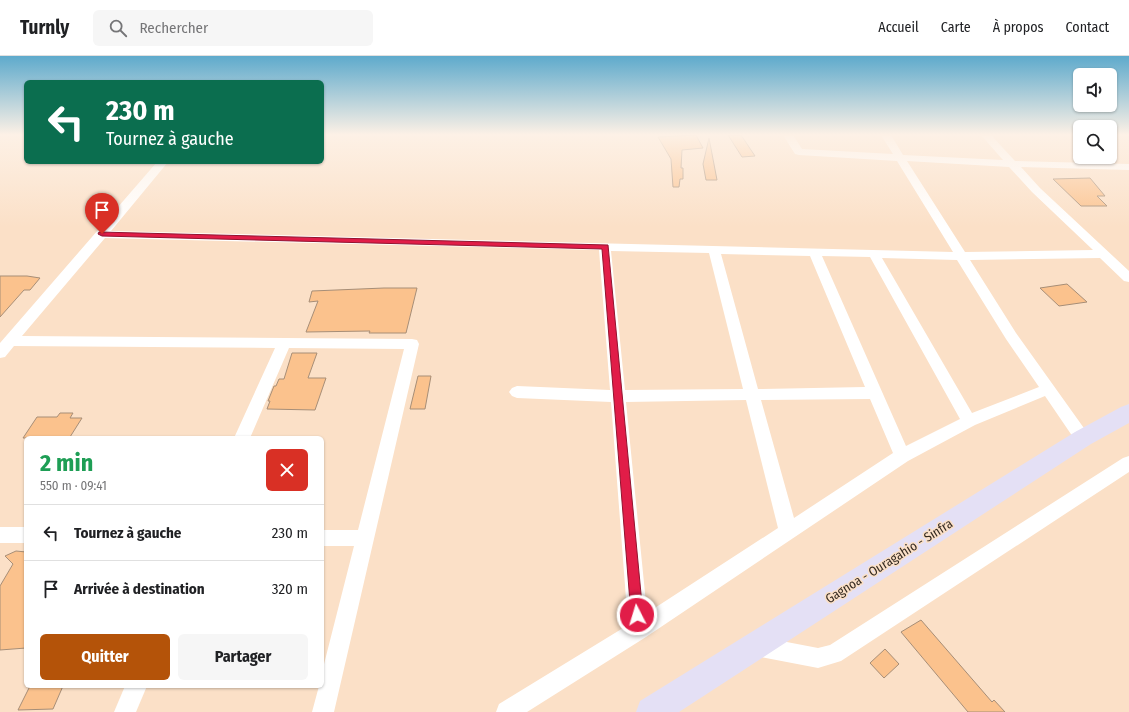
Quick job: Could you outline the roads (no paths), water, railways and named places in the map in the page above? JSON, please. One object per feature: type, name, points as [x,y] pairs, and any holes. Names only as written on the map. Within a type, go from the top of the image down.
[{"type":"main road","name":"Gagnoa - Ouragahio - Sinfra","points":[[651,712],[1083,438],[1129,413]]},
{"type":"street","points":[[0,353],[160,166]]},
{"type":"street","points":[[907,166],[960,256],[1011,336],[1083,438]]},
{"type":"street","points":[[1014,166],[1036,190],[1129,278]]},
{"type":"street","points":[[1075,166],[1129,167]]},
{"type":"street","points":[[102,234],[960,256],[1102,254]]},
{"type":"street","points":[[605,247],[638,630]]},
{"type":"street","points":[[714,250],[788,530]]},
{"type":"street","points":[[814,252],[902,456]]},
{"type":"street","points":[[874,254],[969,421]]},
{"type":"street","points":[[11,341],[412,344],[323,712]]},
{"type":"street","points":[[243,436],[284,343]]},
{"type":"street","points":[[507,712],[638,630],[902,456],[969,421],[1048,389]]},
{"type":"street","points":[[517,392],[618,396],[875,394]]},
{"type":"street","points":[[756,646],[818,658],[834,654],[1129,463]]},
{"type":"street","points":[[0,535],[24,535]]},
{"type":"street","points":[[324,538],[365,538]]},
{"type":"street","points":[[125,712],[135,688]]}]
